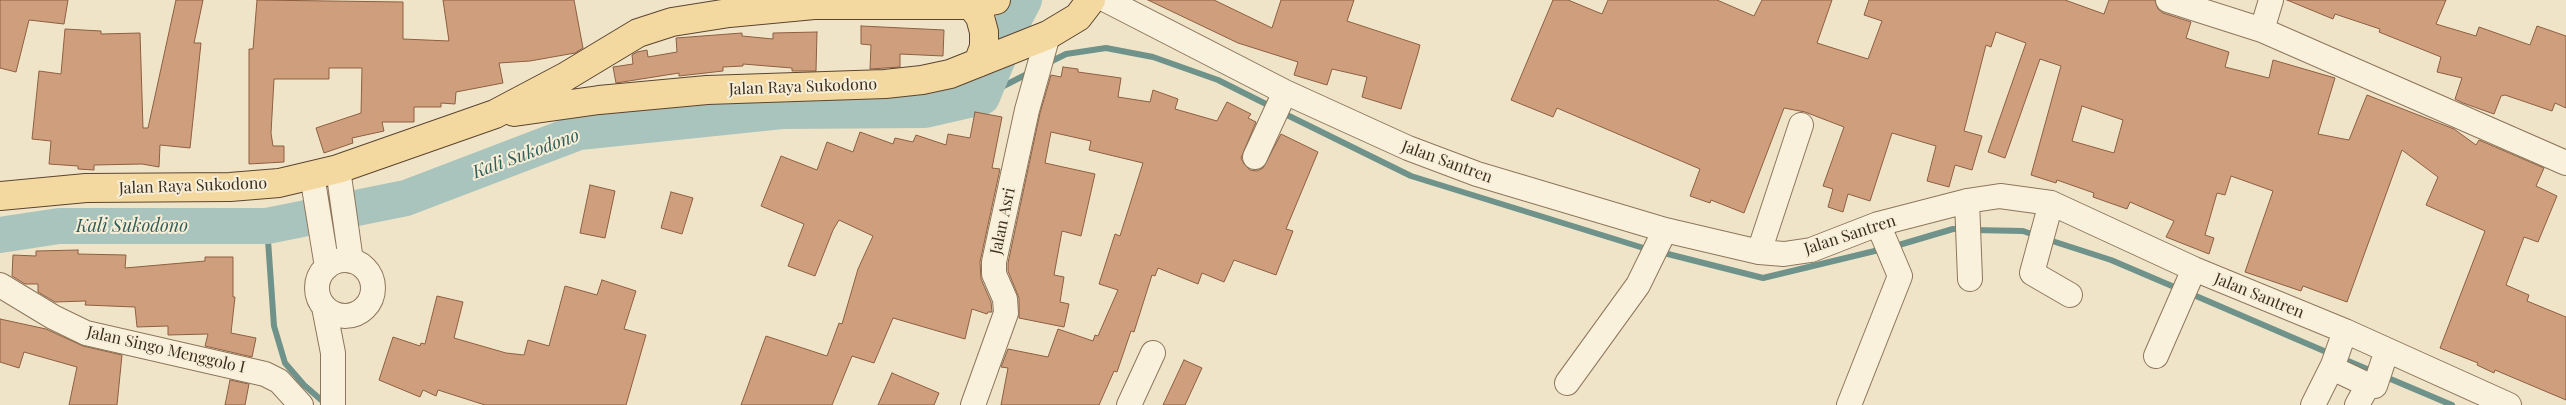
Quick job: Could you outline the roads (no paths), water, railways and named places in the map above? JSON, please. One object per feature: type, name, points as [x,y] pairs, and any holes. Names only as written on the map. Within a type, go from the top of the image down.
[{"type":"main road","name":"Jalan Raya Sukodono","points":[[495,114],[599,100],[707,90],[885,84],[922,80],[985,60],[1040,52],[1078,17],[1091,0]]},
{"type":"main road","name":"Jalan Raya Sukodono","points":[[0,196],[86,188],[230,187],[312,181],[339,175],[495,114],[638,33],[672,22],[729,13],[814,5],[983,3]]},
{"type":"main road","points":[[983,3],[980,17],[984,32],[985,60]]},
{"type":"main road","points":[[594,59],[592,80],[599,100]]},
{"type":"street","name":"Jalan Santren","points":[[1106,0],[1280,103],[1400,145],[1660,242],[1784,254],[1885,240],[1967,217],[2000,196],[2050,208],[2189,282],[2338,352],[2374,375],[2506,404]]},
{"type":"street","points":[[2168,0],[2262,30],[2566,163]]},
{"type":"street","points":[[2262,30],[2270,0]]},
{"type":"street","name":"Jalan Asri","points":[[973,405],[1006,313],[1005,299],[994,274],[994,262],[1040,52]]},
{"type":"street","points":[[1254,157],[1280,103]]},
{"type":"street","points":[[1759,252],[1801,125]]},
{"type":"street","points":[[339,175],[351,261]]},
{"type":"street","points":[[312,181],[327,267]]},
{"type":"street","points":[[2050,208],[2032,273],[2070,295]]},
{"type":"street","points":[[1967,217],[1970,278]]},
{"type":"street","points":[[1849,405],[1900,276],[1885,240]]},
{"type":"street","points":[[1567,383],[1638,285],[1660,242]]},
{"type":"street","points":[[333,353],[356,314],[369,303],[373,286],[366,270],[351,261],[334,262],[327,267],[318,282],[319,299],[324,307],[333,353],[333,396]]},
{"type":"street","points":[[2156,356],[2189,282]]},
{"type":"street","name":"Jalan Singo Menggolo I","points":[[0,285],[53,318],[86,332],[265,374],[279,381],[301,405]]},
{"type":"street","points":[[324,307],[339,316],[356,314]]},
{"type":"street","points":[[2313,405],[2338,352],[2374,375]]},
{"type":"street","points":[[1130,405],[1153,354]]},
{"type":"waterway","name":"Kali Sukodono","points":[[0,235],[59,226],[267,226],[406,198],[579,132],[782,111],[925,110],[982,97],[1015,17],[1024,0]]},
{"type":"waterway","points":[[1046,64],[1066,54],[1106,48],[1153,57],[1218,80],[1272,107]]},
{"type":"waterway","points":[[982,97],[1031,72]]},
{"type":"waterway","points":[[1281,112],[1411,176],[1650,250]]},
{"type":"waterway","points":[[267,226],[274,326],[285,363],[304,385],[327,405]]},
{"type":"waterway","points":[[1892,247],[1953,229],[1963,229]]},
{"type":"waterway","points":[[1973,230],[2023,231],[2037,236]]},
{"type":"waterway","points":[[2046,239],[2111,260],[2179,289]]},
{"type":"waterway","points":[[1660,252],[1763,278],[1883,249]]},
{"type":"waterway","points":[[2189,293],[2331,354]]},
{"type":"waterway","points":[[2341,358],[2452,405]]}]
